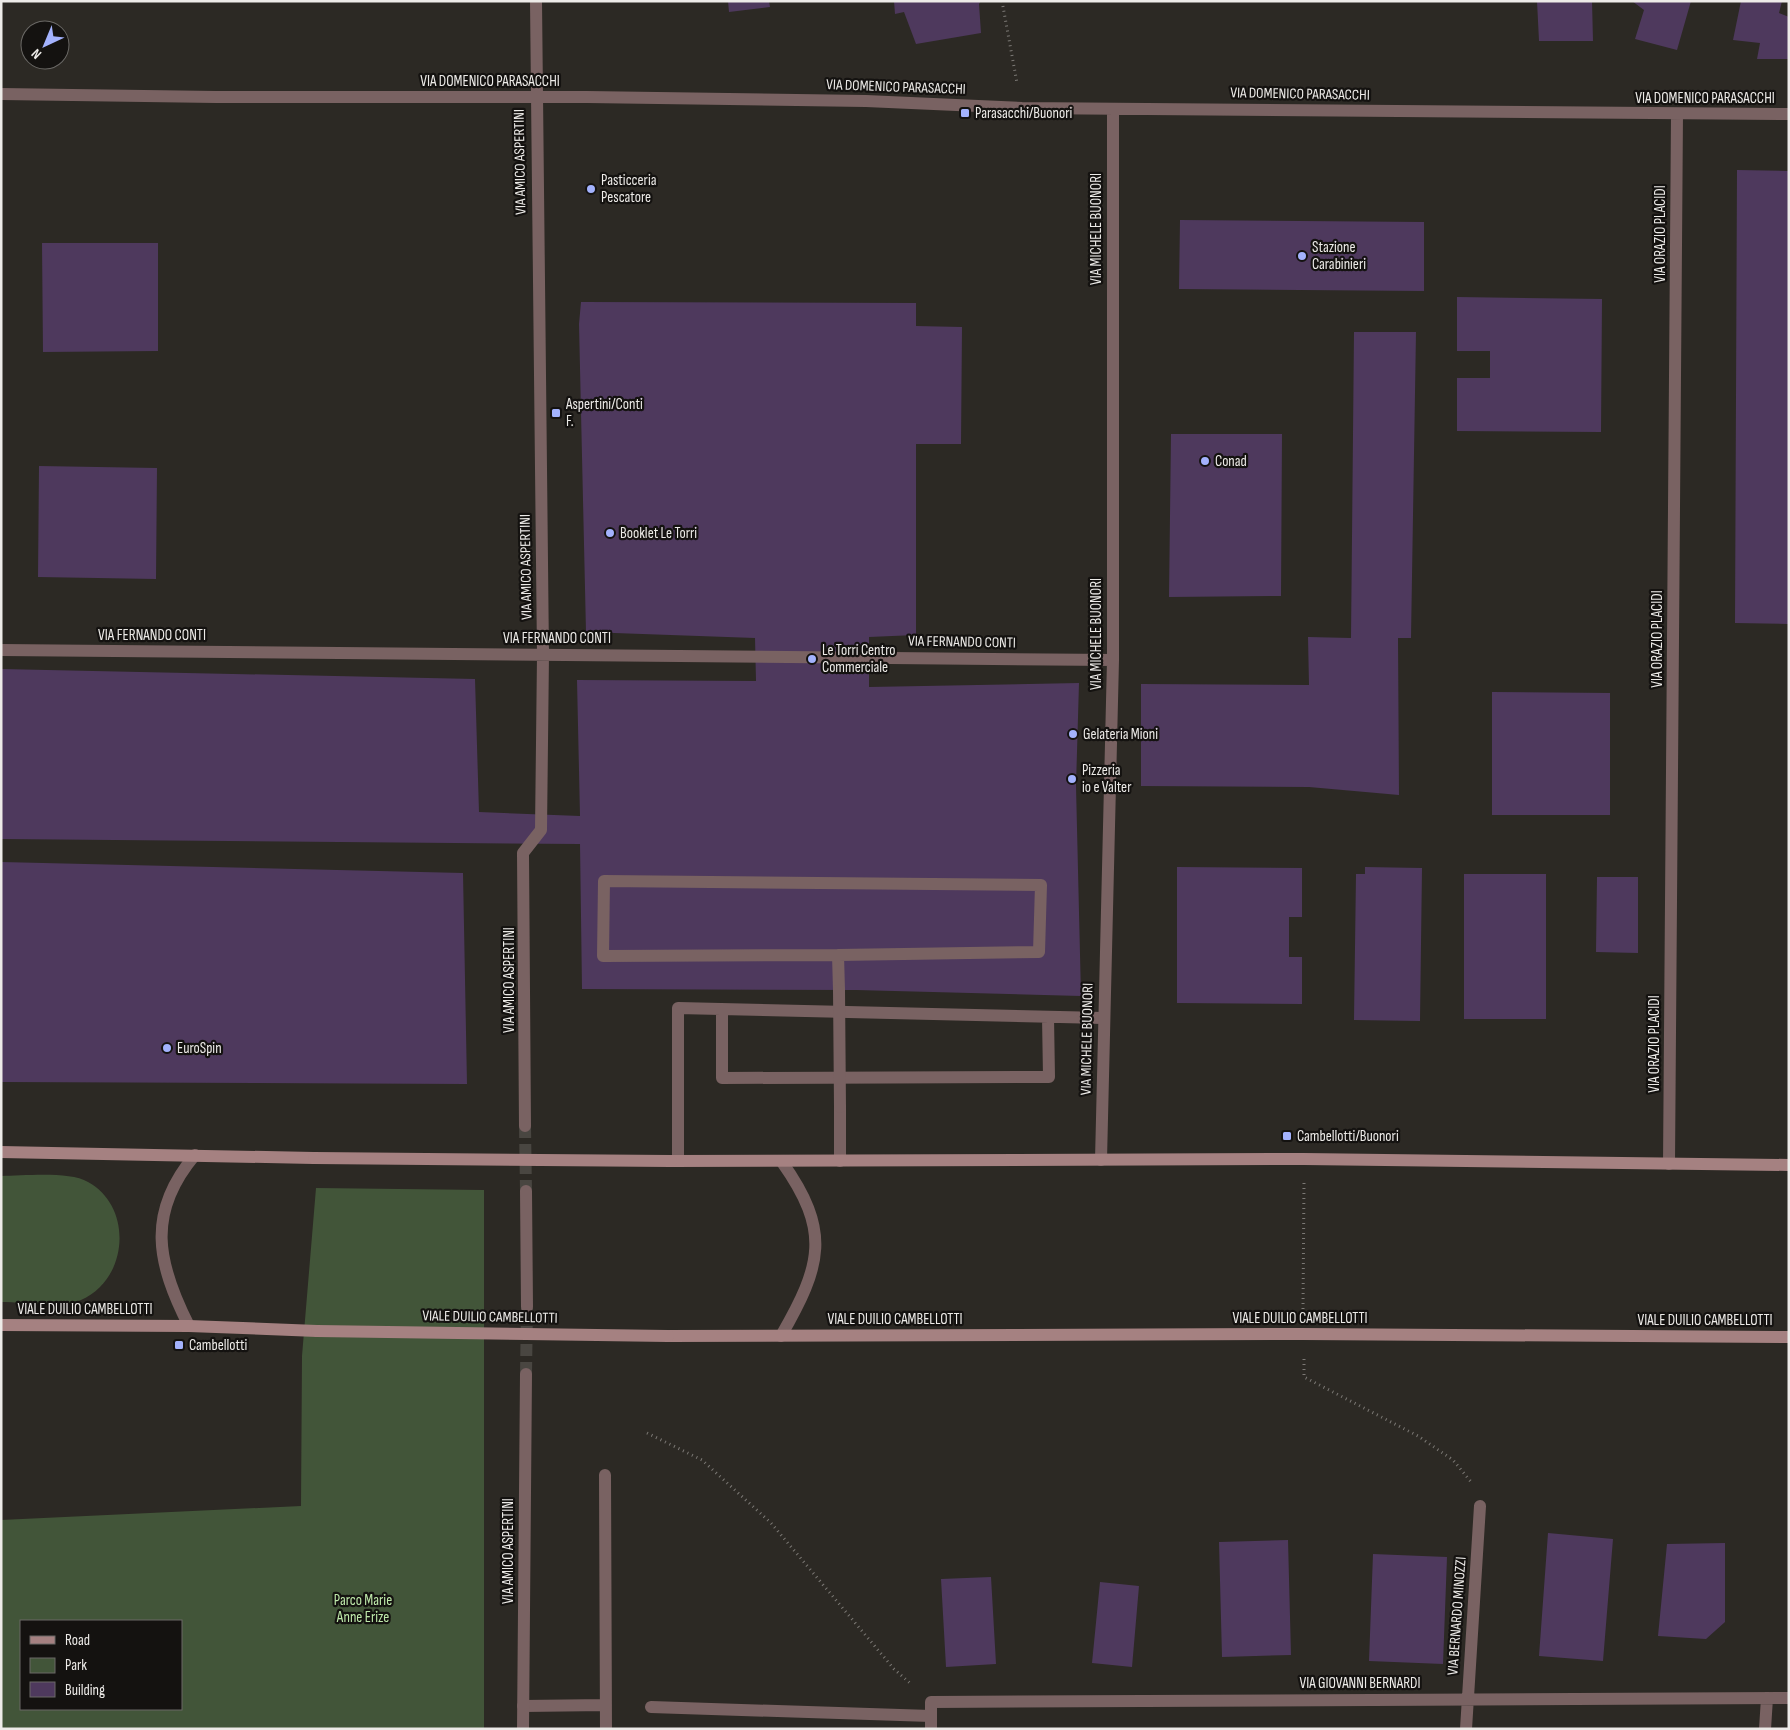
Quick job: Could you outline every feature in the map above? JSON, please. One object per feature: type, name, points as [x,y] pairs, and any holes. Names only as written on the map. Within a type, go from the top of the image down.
[{"type":"main road","points":[[1,1152],[314,1158],[782,1162],[1304,1159],[1789,1165]]},
{"type":"main road","name":"VIALE DUILIO CAMBELLOTTI","points":[[1,1325],[189,1326],[317,1331],[668,1336],[1313,1334],[1789,1337]]},
{"type":"street","name":"VIA AMICO ASPERTINI","points":[[525,1126],[523,853],[541,830],[543,654],[535,97],[536,1]]},
{"type":"street","name":"VIA DOMENICO PARASACCHI","points":[[1,94],[216,98],[535,97],[866,101],[1022,108],[1789,114]]},
{"type":"street","name":"VIA MICHELE BUONORI","points":[[1101,1160],[1113,660],[1113,109]]},
{"type":"street","name":"VIA ORAZIO PLACIDI","points":[[1669,1164],[1677,114]]},
{"type":"street","name":"VIA FERNANDO CONTI","points":[[1,650],[1113,660]]},
{"type":"street","points":[[604,881],[1041,885],[1039,952],[838,954],[603,956],[604,881]]},
{"type":"street","points":[[838,954],[840,1161]]},
{"type":"street","points":[[675,1161],[678,1008],[1103,1018]]},
{"type":"street","points":[[722,1009],[722,1078],[1049,1076],[1048,1017]]},
{"type":"street","points":[[189,1326],[174,1295],[165,1270],[161,1233],[163,1212],[170,1192],[182,1170],[195,1155]]},
{"type":"street","points":[[781,1336],[807,1289],[816,1250],[816,1232],[808,1204],[782,1162]]},
{"type":"street","points":[[526,1191],[527,1308]]},
{"type":"street","name":"VIA AMICO ASPERTINI","points":[[523,1729],[526,1374]]},
{"type":"street","points":[[605,1475],[606,1729]]},
{"type":"street","name":"VIA BERNARDO MINOZZI","points":[[1466,1729],[1480,1506]]},
{"type":"street","points":[[1766,1729],[1767,1698]]},
{"type":"street","name":"VIA GIOVANNI BERNARDI","points":[[931,1702],[1789,1698]]},
{"type":"street","points":[[931,1702],[931,1729]]},
{"type":"street","points":[[523,1706],[606,1705]]},
{"type":"street","points":[[651,1708],[931,1716]]},
{"type":"path","points":[[1002,1],[1022,108]]},
{"type":"path","points":[[1303,1316],[1304,1182]]},
{"type":"path","points":[[1304,1356],[1304,1377],[1418,1436],[1454,1460],[1470,1479],[1480,1506]]},
{"type":"path","points":[[646,1433],[702,1460],[771,1523],[894,1669],[931,1702]]},
{"type":"green space","points":[[1,1176],[70,1176],[88,1182],[103,1193],[113,1208],[118,1225],[119,1243],[116,1260],[108,1277],[97,1290],[81,1300],[63,1304],[1,1302]]},
{"type":"green space","name":"Parco Marie Anne Erize","points":[[316,1188],[484,1190],[484,1729],[1,1729],[1,1520],[301,1506],[302,1356]]},
{"type":"building","points":[[728,1],[769,1],[770,7],[729,12]]},
{"type":"building","points":[[894,1],[981,1],[979,4],[981,33],[916,44],[904,12],[895,14]]},
{"type":"building","points":[[1537,1],[1592,1],[1593,41],[1539,41]]},
{"type":"building","points":[[1632,1],[1691,1],[1677,50],[1635,39],[1644,10]]},
{"type":"building","points":[[1741,1],[1782,1],[1779,13],[1789,17],[1789,59],[1757,59],[1760,43],[1733,40]]},
{"type":"building","points":[[1737,170],[1789,171],[1789,624],[1735,623]]},
{"type":"building","name":"Stazione Carabinieri","points":[[1180,220],[1424,222],[1424,291],[1179,289]]},
{"type":"building","points":[[42,243],[158,243],[158,351],[43,352]]},
{"type":"building","points":[[1457,297],[1602,299],[1601,432],[1457,431],[1457,378],[1490,378],[1490,351],[1457,351]]},
{"type":"building","name":"Le Torri Centro Commerciale","points":[[581,302],[916,303],[916,326],[962,327],[961,444],[916,444],[916,635],[869,637],[869,687],[1079,683],[1076,786],[1081,996],[856,990],[582,989],[580,844],[1,839],[1,669],[475,679],[479,812],[580,816],[577,680],[756,681],[755,638],[586,632],[579,324]]},
{"type":"building","points":[[1354,332],[1416,332],[1411,638],[1398,638],[1399,795],[1309,787],[1141,786],[1141,684],[1309,685],[1308,637],[1351,638]]},
{"type":"building","points":[[1171,434],[1282,434],[1281,596],[1169,597]]},
{"type":"building","points":[[39,466],[157,468],[156,579],[38,577]]},
{"type":"building","points":[[1492,692],[1610,693],[1610,815],[1492,815]]},
{"type":"building","points":[[1,862],[463,873],[467,1084],[1,1082]]},
{"type":"building","points":[[1177,867],[1302,868],[1302,917],[1289,917],[1289,957],[1302,957],[1302,1004],[1177,1003]]},
{"type":"building","points":[[1365,867],[1422,868],[1420,1021],[1354,1020],[1356,874],[1365,874]]},
{"type":"building","points":[[1464,874],[1546,874],[1546,1019],[1464,1019]]},
{"type":"building","points":[[1597,877],[1638,877],[1638,953],[1596,952]]},
{"type":"building","points":[[1548,1533],[1613,1539],[1603,1661],[1539,1656]]},
{"type":"building","points":[[1288,1540],[1291,1655],[1222,1657],[1219,1542]]},
{"type":"building","points":[[1725,1543],[1725,1622],[1706,1639],[1658,1636],[1667,1544]]},
{"type":"building","points":[[1373,1554],[1447,1557],[1443,1664],[1369,1661]]},
{"type":"building","points":[[991,1577],[996,1664],[946,1667],[941,1579]]},
{"type":"building","points":[[1100,1582],[1139,1586],[1132,1667],[1092,1663]]},
{"type":"tunnel","points":[[525,1126],[526,1191]]},
{"type":"tunnel","points":[[526,1374],[527,1307]]},
{"type":"place","name":"Parasacchi/Buonori","points":[[965,113]]},
{"type":"place","name":"Pasticceria Pescatore","points":[[591,189]]},
{"type":"place","name":"Stazione Carabinieri","points":[[1302,256]]},
{"type":"place","name":"Aspertini/Conti F.","points":[[556,413]]},
{"type":"place","name":"Conad","points":[[1205,461]]},
{"type":"place","name":"Booklet Le Torri","points":[[610,533]]},
{"type":"place","name":"Le Torri Centro Commerciale","points":[[812,659]]},
{"type":"place","name":"Gelateria Mioni","points":[[1073,734]]},
{"type":"place","name":"Pizzeria io e Valter","points":[[1072,779]]},
{"type":"place","name":"EuroSpin","points":[[167,1048]]},
{"type":"place","name":"Cambellotti/Buonori","points":[[1287,1136]]},
{"type":"place","name":"Cambellotti","points":[[179,1345]]}]
